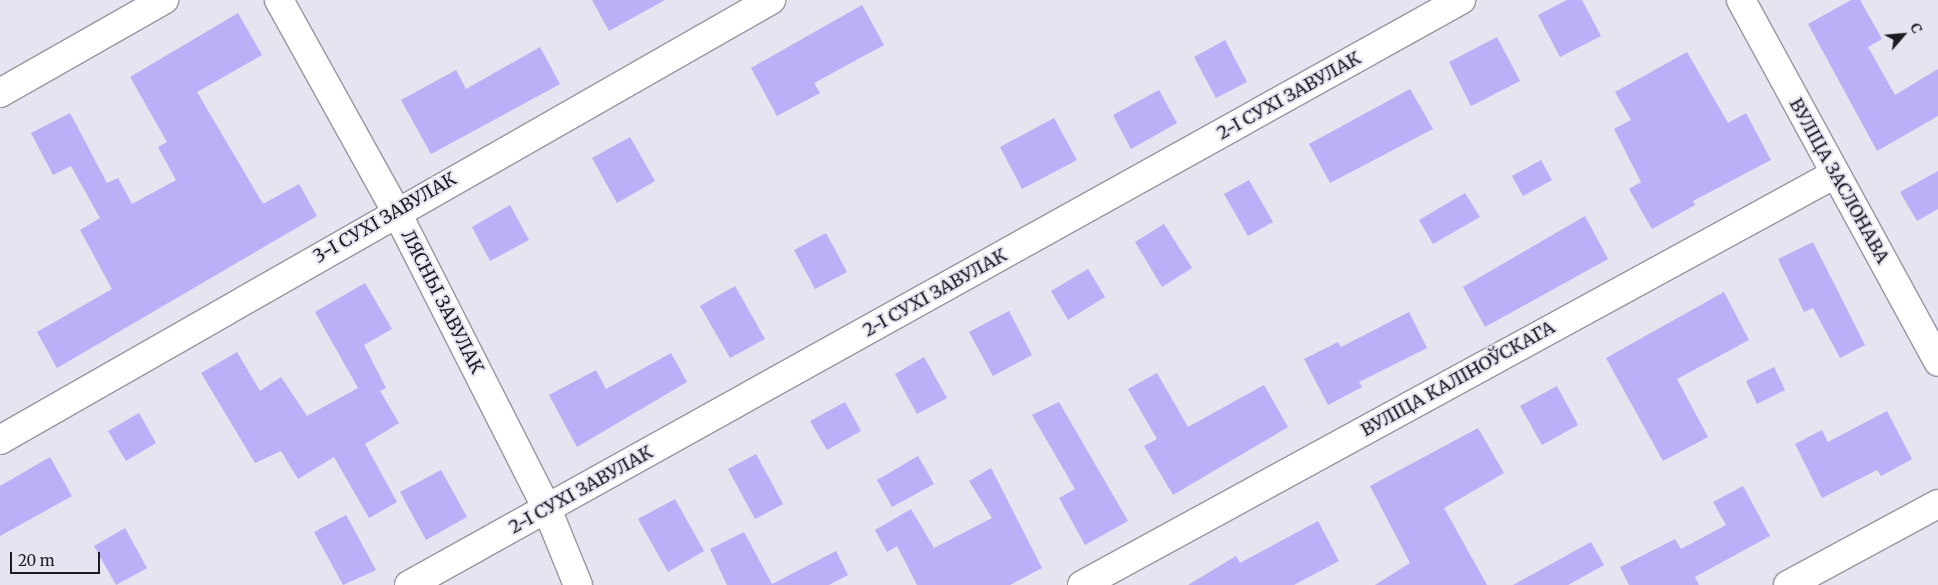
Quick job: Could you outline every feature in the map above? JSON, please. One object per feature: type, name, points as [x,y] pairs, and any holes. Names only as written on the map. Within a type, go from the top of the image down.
[{"type":"street","points":[[0,93],[164,0]]},
{"type":"street","name":"ЛЯСНЫ ЗАВУЛАК","points":[[279,0],[396,211],[547,509],[578,585]]},
{"type":"street","name":"3-І СУХІ ЗАВУЛАК","points":[[0,440],[396,211],[771,0]]},
{"type":"street","name":"2-І СУХІ ЗАВУЛАК","points":[[409,585],[1461,0]]},
{"type":"street","name":"ВУЛІЦА ЗАСЛОНАВА","points":[[1741,0],[1938,362]]},
{"type":"street","name":"ВУЛІЦА КАЛІНОЎСКАГА","points":[[1082,585],[1835,174]]},
{"type":"street","points":[[1788,585],[1938,504]]},
{"type":"building","points":[[592,0],[665,0],[609,31]]},
{"type":"building","points":[[1567,0],[1582,0],[1601,36],[1560,57],[1538,15]]},
{"type":"building","points":[[1851,0],[1860,0],[1882,39],[1868,47],[1895,95],[1938,69],[1938,116],[1877,151],[1808,24]]},
{"type":"building","points":[[862,5],[884,45],[814,83],[820,93],[777,116],[751,68]]},
{"type":"building","points":[[238,13],[262,55],[197,92],[263,204],[299,184],[317,216],[57,368],[37,332],[112,289],[80,230],[100,218],[71,166],[53,175],[31,133],[70,113],[107,183],[118,178],[132,204],[176,180],[158,147],[167,142],[130,77]]},
{"type":"building","points":[[1497,37],[1520,81],[1471,106],[1449,62]]},
{"type":"building","points":[[1225,40],[1247,82],[1216,98],[1194,57]]},
{"type":"building","points":[[540,47],[560,84],[431,154],[401,100],[456,70],[466,89]]},
{"type":"building","points":[[1687,52],[1728,123],[1746,113],[1771,160],[1693,201],[1695,205],[1652,229],[1629,189],[1641,182],[1614,129],[1631,120],[1615,92]]},
{"type":"building","points":[[1410,89],[1433,129],[1330,183],[1309,144]]},
{"type":"building","points":[[1159,90],[1177,123],[1131,149],[1113,115]]},
{"type":"building","points":[[1054,118],[1077,160],[1022,189],[1000,147]]},
{"type":"building","points":[[630,137],[655,181],[617,203],[592,158]]},
{"type":"building","points":[[1541,160],[1552,180],[1523,196],[1512,176]]},
{"type":"building","points":[[1938,171],[1938,209],[1917,221],[1900,192]]},
{"type":"building","points":[[1249,180],[1273,222],[1248,236],[1224,194]]},
{"type":"building","points":[[1465,193],[1480,217],[1433,244],[1419,220]]},
{"type":"building","points":[[510,205],[529,240],[490,261],[472,227]]},
{"type":"building","points":[[1585,216],[1608,259],[1485,327],[1463,287]]},
{"type":"building","points":[[1164,224],[1192,268],[1162,287],[1135,242]]},
{"type":"building","points":[[826,233],[847,272],[815,289],[794,250]]},
{"type":"building","points":[[1813,242],[1865,345],[1840,358],[1813,308],[1804,312],[1778,259]]},
{"type":"building","points":[[1088,269],[1105,297],[1068,320],[1051,291]]},
{"type":"building","points":[[365,283],[392,329],[364,345],[386,388],[380,391],[399,423],[365,444],[397,502],[369,518],[334,457],[298,479],[281,451],[255,463],[201,373],[237,352],[260,391],[281,377],[307,416],[358,388],[315,312]]},
{"type":"building","points":[[735,286],[765,339],[730,358],[700,306]]},
{"type":"building","points":[[1724,292],[1749,340],[1677,379],[1708,437],[1663,461],[1606,358]]},
{"type":"building","points":[[1009,311],[1032,355],[993,376],[969,332]]},
{"type":"building","points":[[1409,312],[1427,348],[1359,382],[1362,387],[1328,405],[1304,359],[1338,342],[1341,347]]},
{"type":"building","points":[[671,353],[687,382],[577,447],[549,395],[596,370],[606,389]]},
{"type":"building","points":[[924,357],[947,398],[917,414],[895,374]]},
{"type":"building","points":[[1774,367],[1785,390],[1757,404],[1746,381]]},
{"type":"building","points":[[1157,373],[1188,427],[1264,385],[1288,427],[1173,495],[1144,446],[1157,439],[1128,389]]},
{"type":"building","points":[[1557,386],[1578,425],[1542,445],[1520,406]]},
{"type":"building","points":[[845,402],[861,431],[827,450],[810,421]]},
{"type":"building","points":[[1059,402],[1128,521],[1085,545],[1059,498],[1075,489],[1032,415]]},
{"type":"building","points":[[1887,411],[1912,459],[1881,476],[1877,470],[1822,498],[1795,444],[1822,430],[1828,442]]},
{"type":"building","points":[[139,413],[156,443],[126,461],[108,431]]},
{"type":"building","points":[[1478,428],[1504,473],[1444,508],[1487,585],[1375,585],[1410,563],[1370,486]]},
{"type":"building","points":[[756,454],[783,504],[755,519],[728,469]]},
{"type":"building","points":[[918,456],[934,484],[892,507],[877,480]]},
{"type":"building","points":[[50,457],[72,496],[0,536],[0,486]]},
{"type":"building","points":[[991,468],[1042,568],[1010,585],[917,585],[897,546],[887,552],[875,530],[911,509],[934,548],[992,518],[969,481]]},
{"type":"building","points":[[441,470],[467,517],[426,540],[400,492]]},
{"type":"building","points":[[1743,486],[1770,536],[1695,577],[1699,585],[1629,585],[1620,567],[1675,539],[1681,549],[1726,525],[1713,502]]},
{"type":"building","points":[[675,499],[704,551],[668,572],[638,519]]},
{"type":"building","points":[[346,515],[376,570],[343,585],[314,532]]},
{"type":"building","points":[[1318,521],[1339,561],[1294,585],[1188,585],[1236,556],[1240,563]]},
{"type":"building","points":[[125,528],[147,568],[116,585],[94,546]]},
{"type":"building","points":[[744,532],[772,584],[836,551],[848,575],[829,585],[727,585],[710,549]]},
{"type":"building","points":[[1591,542],[1604,565],[1568,585],[1513,585]]}]
